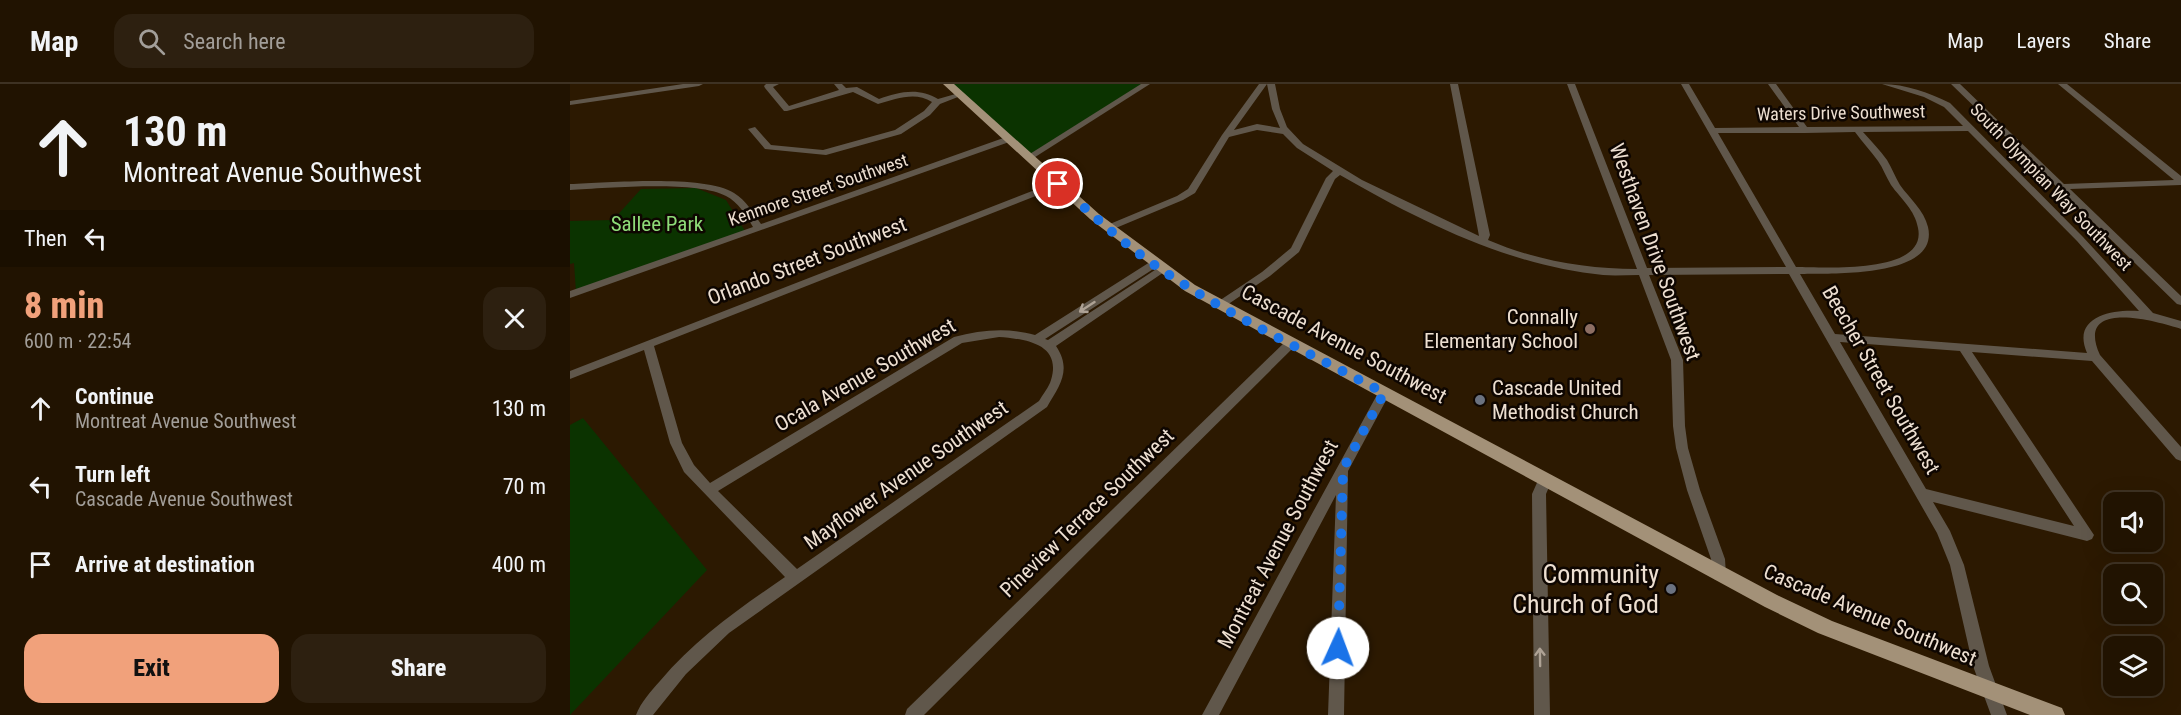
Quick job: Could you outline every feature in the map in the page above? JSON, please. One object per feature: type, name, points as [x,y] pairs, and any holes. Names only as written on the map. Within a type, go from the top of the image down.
[{"type":"main road","name":"Cascade Avenue Southwest","points":[[953,87],[1108,228],[1158,267],[1220,305],[1719,574],[1825,627],[2055,715]]},
{"type":"street","points":[[570,103],[699,84]]},
{"type":"street","points":[[774,84],[768,86],[787,110],[841,87],[854,89],[878,102],[912,94],[925,95],[937,102]]},
{"type":"street","points":[[1029,158],[1146,84]]},
{"type":"street","points":[[1108,228],[1192,191],[1226,135],[1263,84]]},
{"type":"street","points":[[1271,84],[1276,109],[1286,132],[1306,150],[1339,170],[1482,242],[1518,255],[1604,272],[1862,270],[1887,266],[1911,255],[1923,239],[1923,227],[1918,214],[1894,183],[1882,160],[1857,129]]},
{"type":"street","points":[[1454,84],[1485,235],[1482,242]]},
{"type":"street","name":"Westhaven Drive Southwest","points":[[1571,84],[1677,360],[1681,385],[1679,424],[1682,446],[1718,559],[1719,574]]},
{"type":"street","name":"Beecher Street Southwest","points":[[1685,84],[1834,338],[1943,531],[1956,565],[1981,666],[1999,715]]},
{"type":"street","points":[[1772,84],[1805,130]]},
{"type":"street","name":"South Olympian Way Southwest","points":[[1886,84],[1939,100],[1970,128],[2080,239],[2150,316]]},
{"type":"street","points":[[1955,84],[2181,302]]},
{"type":"street","points":[[2062,84],[2181,182]]},
{"type":"street","points":[[753,129],[768,147],[822,153],[898,132],[927,113],[953,87]]},
{"type":"street","points":[[1226,135],[1257,127],[1286,132]]},
{"type":"street","name":"Waters Drive Southwest","points":[[1712,130],[1970,128]]},
{"type":"street","name":"Kenmore Street Southwest","points":[[570,295],[1009,140]]},
{"type":"street","points":[[1220,305],[1266,274],[1295,249],[1331,178],[1339,170]]},
{"type":"street","points":[[2063,187],[2181,182]]},
{"type":"street","name":"Orlando Street Southwest","points":[[570,375],[1058,184]]},
{"type":"street","points":[[570,187],[693,185],[722,189],[731,194],[759,228]]},
{"type":"street","points":[[1043,342],[1158,267]]},
{"type":"street","points":[[2181,325],[2150,316],[2117,314],[2094,324],[2087,338],[2095,357],[2181,456]]},
{"type":"street","name":"Ocala Avenue Southwest","points":[[709,490],[958,340],[990,332],[1018,333],[1043,342]]},
{"type":"street","points":[[1834,338],[2095,357]]},
{"type":"street","name":"Mayflower Avenue Southwest","points":[[644,715],[657,694],[694,654],[724,628],[1043,404],[1055,388],[1060,372],[1058,357],[1043,342]]},
{"type":"street","name":"Pineview Terrace Southwest","points":[[912,715],[1291,343]]},
{"type":"street","points":[[648,344],[676,443],[689,468],[796,578]]},
{"type":"street","points":[[1923,494],[2087,535],[1963,347]]},
{"type":"street","name":"Montreat Avenue Southwest","points":[[1210,715],[1384,393]]},
{"type":"street","points":[[1336,715],[1343,469]]},
{"type":"street","points":[[1542,715],[1539,494],[1545,480]]},
{"type":"green space","points":[[950,84],[1145,84],[1030,159]]},
{"type":"green space","name":"Sallee Park","points":[[696,188],[726,200],[745,231],[576,292],[574,263],[570,264],[570,221],[613,220],[641,189]]},
{"type":"green space","points":[[583,418],[707,570],[570,715],[570,425]]},
{"type":"place","name":"Connally Elementary School","points":[[1590,329]]},
{"type":"place","name":"Cascade United Methodist Church","points":[[1480,400]]},
{"type":"place","name":"Community Church of God","points":[[1671,589]]},
{"type":"route","points":[[1058,184],[1130,247],[1190,288],[1384,393],[1343,469],[1338,648]]}]
